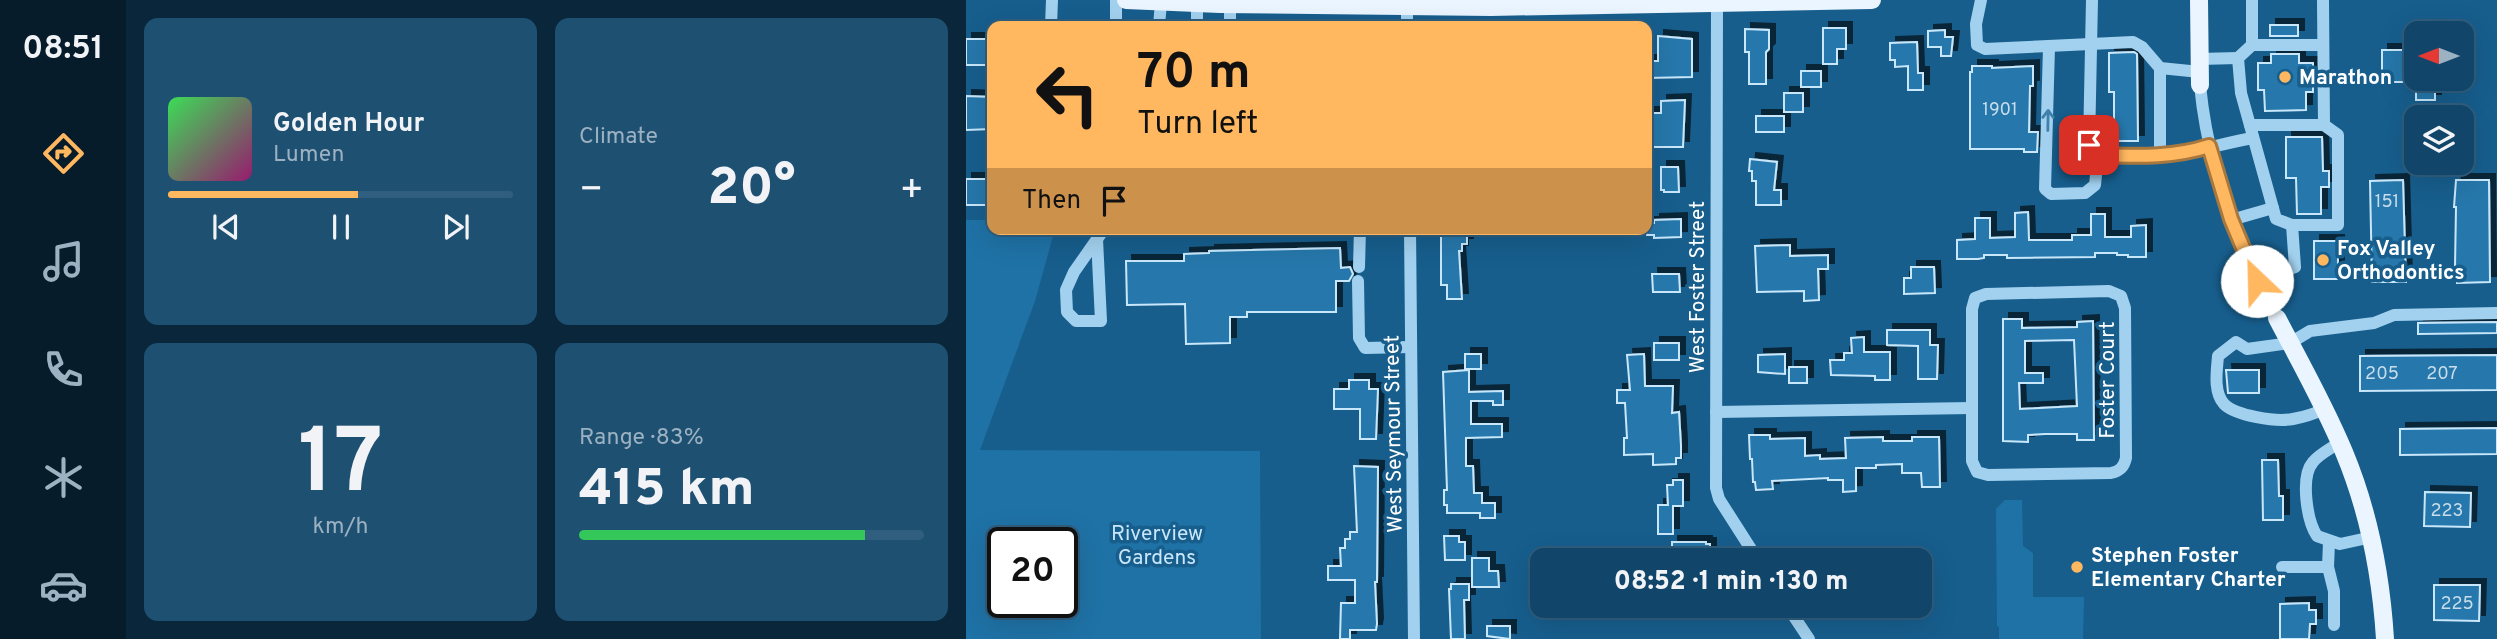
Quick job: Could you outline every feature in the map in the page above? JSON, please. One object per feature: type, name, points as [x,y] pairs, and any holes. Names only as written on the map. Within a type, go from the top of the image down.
[{"type":"main road","points":[[1126,0],[1197,4],[1407,3],[1491,7],[1872,0]]},
{"type":"main road","points":[[2199,0],[2200,72]]},
{"type":"main road","points":[[2277,318],[2340,442],[2354,478],[2372,537],[2381,588],[2385,639]]},
{"type":"street","points":[[1051,21],[1052,0]]},
{"type":"street","points":[[1116,0],[1116,21]]},
{"type":"street","points":[[1981,0],[1976,23],[1977,45],[1985,49],[2133,42],[2142,47],[2160,68],[2160,156]]},
{"type":"street","points":[[2092,0],[2089,145],[2098,155],[2160,156],[2188,152],[2251,132],[2323,125],[2338,135],[2338,225],[2292,225],[2276,219],[2251,132],[2241,93],[2238,58]]},
{"type":"street","points":[[2252,0],[2252,45]]},
{"type":"street","points":[[2323,0],[2323,125]]},
{"type":"street","points":[[1159,21],[1161,2]]},
{"type":"street","name":"West Foster Street","points":[[1717,2],[1716,488],[1719,499],[1750,548]]},
{"type":"street","points":[[1223,3],[1228,21]]},
{"type":"street","points":[[1407,3],[1407,21]]},
{"type":"street","points":[[1197,4],[1197,21]]},
{"type":"street","points":[[2160,68],[2200,72],[2238,58],[2252,45],[2323,45]]},
{"type":"street","points":[[2049,47],[2045,188],[2051,194],[2085,192],[2095,184],[2098,155]]},
{"type":"street","points":[[2200,72],[2209,146],[2231,219],[2257,281],[2277,318]]},
{"type":"street","points":[[2231,219],[2273,208]]},
{"type":"street","points":[[2257,281],[2295,267],[2292,225]]},
{"type":"street","points":[[1101,235],[1074,272],[1066,290],[1067,312],[1076,321],[1101,321],[1102,235]]},
{"type":"street","points":[[1360,235],[1359,338],[1365,348],[1411,347]]},
{"type":"street","name":"West Seymour Street","points":[[1410,235],[1414,639]]},
{"type":"street","name":"Foster Court","points":[[2109,291],[2121,296],[2125,307],[2126,445],[2126,458],[2121,468],[2110,473],[1977,472],[1972,461],[1972,408],[1972,309],[1975,298],[1986,294],[2109,291]]},
{"type":"street","points":[[2324,409],[2290,420],[2265,419],[2236,412],[2224,403],[2217,390],[2218,356],[2236,342],[2247,349],[2290,343],[2310,331],[2374,323],[2394,315],[2497,313]]},
{"type":"street","points":[[1716,412],[1972,408]]},
{"type":"street","points":[[2340,442],[2312,462],[2308,474],[2307,508],[2311,528],[2317,536],[2340,544],[2372,537]]},
{"type":"street","points":[[2329,542],[2328,567],[2334,591],[2334,625]]},
{"type":"street","points":[[2282,567],[2328,567]]},
{"type":"street","points":[[1795,618],[1809,639]]},
{"type":"green space","name":"Riverview Gardens","points":[[966,220],[987,220],[987,235],[1053,235],[1035,301],[980,450],[1260,451],[1261,639],[966,639]]},
{"type":"green space","points":[[2005,500],[2022,500],[2023,546],[2033,553],[2033,597],[2084,597],[2083,639],[1999,639],[1996,509]]},
{"type":"building","points":[[2270,25],[2298,25],[2298,36],[2270,36]]},
{"type":"building","points":[[1823,28],[1846,28],[1846,49],[1837,49],[1837,64],[1823,64]]},
{"type":"building","points":[[1745,29],[1769,30],[1766,84],[1749,84],[1749,52],[1745,52]]},
{"type":"building","points":[[1945,30],[1945,37],[1953,37],[1951,56],[1941,56],[1941,47],[1928,47],[1928,31]]},
{"type":"building","points":[[1658,36],[1692,39],[1692,77],[1652,78],[1652,61],[1658,61]]},
{"type":"building","points":[[966,39],[987,39],[987,65],[966,65]]},
{"type":"building","points":[[1917,42],[1918,73],[1923,73],[1923,90],[1908,90],[1908,66],[1895,67],[1895,60],[1890,60],[1890,43]]},
{"type":"building","points":[[2382,50],[2404,50],[2404,82],[2382,82]]},
{"type":"building","points":[[2109,53],[2137,54],[2138,141],[2114,141],[2114,92],[2109,92]]},
{"type":"building","name":"Marathon","points":[[2271,54],[2299,54],[2299,63],[2313,63],[2313,92],[2306,92],[2306,110],[2265,111],[2264,90],[2258,90],[2258,63],[2271,63]]},
{"type":"building","points":[[1972,66],[2033,66],[2029,132],[2038,132],[2037,152],[2024,152],[2024,149],[1970,149]]},
{"type":"building","points":[[1801,71],[1821,71],[1821,87],[1801,87]]},
{"type":"building","points":[[2416,91],[2435,91],[2435,100],[2416,100]]},
{"type":"building","points":[[1784,93],[1803,93],[1803,112],[1784,112]]},
{"type":"building","points":[[966,96],[987,97],[987,129],[966,130]]},
{"type":"building","points":[[1685,100],[1683,147],[1652,147],[1652,113],[1661,113],[1661,101]]},
{"type":"building","points":[[1756,116],[1784,116],[1784,132],[1756,132]]},
{"type":"building","points":[[2286,137],[2322,137],[2323,171],[2329,171],[2329,187],[2321,187],[2321,214],[2297,214],[2296,178],[2286,178]]},
{"type":"building","points":[[1750,159],[1777,162],[1774,190],[1781,190],[1781,205],[1756,205],[1756,181],[1752,181],[1752,171],[1749,171]]},
{"type":"building","points":[[1661,167],[1678,167],[1679,192],[1661,190]]},
{"type":"building","points":[[966,179],[987,179],[987,205],[966,205]]},
{"type":"building","points":[[2403,180],[2406,282],[2372,282],[2370,181]]},
{"type":"building","points":[[2456,180],[2489,180],[2490,282],[2457,283],[2454,207]]},
{"type":"building","points":[[2028,212],[2029,240],[2072,240],[2072,235],[2091,235],[2091,214],[2105,214],[2105,237],[2131,237],[2131,226],[2146,225],[2146,257],[2095,253],[2095,257],[2007,258],[2007,255],[1984,255],[1984,258],[1978,259],[1957,259],[1957,240],[1975,239],[1975,218],[1990,218],[1990,238],[2015,237],[2015,213]]},
{"type":"building","points":[[1681,219],[1681,237],[1654,238],[1654,220]]},
{"type":"building","points":[[1441,235],[1467,235],[1467,244],[1462,244],[1462,251],[1459,251],[1462,299],[1447,299],[1447,285],[1441,285]]},
{"type":"building","name":"Fox Valley Orthodontics","points":[[2314,241],[2338,241],[2338,279],[2314,279]]},
{"type":"building","points":[[1790,245],[1790,256],[1828,255],[1828,269],[1818,269],[1819,300],[1804,301],[1804,291],[1757,292],[1755,246]]},
{"type":"building","points":[[1340,248],[1341,268],[1350,267],[1353,274],[1349,281],[1336,281],[1336,312],[1247,312],[1247,317],[1230,317],[1230,343],[1186,344],[1185,304],[1127,305],[1126,261],[1184,261],[1184,254],[1209,251]]},
{"type":"building","points":[[1911,267],[1934,267],[1935,293],[1904,294],[1904,278],[1911,278]]},
{"type":"building","points":[[1652,274],[1679,274],[1680,292],[1653,292]]},
{"type":"building","points":[[2003,319],[2022,319],[2022,328],[2077,327],[2077,322],[2093,321],[2094,440],[2077,440],[2077,434],[2045,434],[2028,435],[2028,442],[2003,441]],"holes":[[[2074,340],[2077,406],[2020,409],[2019,383],[2043,383],[2043,373],[2025,373],[2025,341]]]},
{"type":"building","points":[[2497,322],[2497,333],[2418,334],[2418,323]]},
{"type":"building","points":[[1887,330],[1930,330],[1930,345],[1938,345],[1937,379],[1918,379],[1918,346],[1887,345]]},
{"type":"building","points":[[1864,337],[1864,352],[1890,352],[1890,380],[1875,380],[1875,376],[1831,375],[1830,360],[1844,360],[1844,353],[1852,353],[1851,338]]},
{"type":"building","points":[[1654,343],[1679,343],[1679,360],[1654,360]]},
{"type":"building","points":[[1465,354],[1481,354],[1481,369],[1465,369]]},
{"type":"building","points":[[1644,354],[1645,386],[1673,386],[1672,413],[1679,412],[1681,446],[1681,458],[1676,458],[1676,464],[1653,465],[1653,454],[1624,455],[1624,438],[1627,438],[1625,403],[1617,403],[1617,390],[1630,390],[1627,355]]},
{"type":"building","points":[[1785,354],[1785,374],[1758,372],[1758,355]]},
{"type":"building","points":[[2497,355],[2497,390],[2360,391],[2360,356]]},
{"type":"building","points":[[1789,367],[1807,367],[1807,383],[1789,383]]},
{"type":"building","points":[[1469,370],[1469,392],[1503,391],[1503,405],[1493,405],[1493,401],[1471,401],[1471,424],[1502,424],[1502,437],[1466,438],[1466,466],[1473,466],[1474,493],[1482,493],[1482,503],[1495,503],[1495,518],[1480,518],[1480,513],[1447,513],[1447,505],[1444,505],[1444,490],[1447,490],[1443,372]]},
{"type":"building","points":[[2226,370],[2259,370],[2259,393],[2228,393]]},
{"type":"building","points":[[1349,380],[1369,380],[1369,389],[1378,389],[1376,439],[1360,439],[1360,409],[1334,409],[1334,389],[1349,389]]},
{"type":"building","points":[[2497,428],[2497,454],[2400,455],[2400,429]]},
{"type":"building","points":[[1749,435],[1770,435],[1770,439],[1805,438],[1805,456],[1820,455],[1820,459],[1846,458],[1845,438],[1883,437],[1883,441],[1912,441],[1912,437],[1939,437],[1940,487],[1922,487],[1921,473],[1902,473],[1902,464],[1856,468],[1856,491],[1843,492],[1843,480],[1828,478],[1772,481],[1773,489],[1756,490]]},
{"type":"building","points":[[2262,460],[2278,460],[2283,520],[2263,520]]},
{"type":"building","points":[[1354,466],[1378,467],[1375,582],[1377,624],[1376,630],[1350,630],[1350,639],[1340,639],[1341,603],[1355,603],[1355,580],[1328,580],[1328,566],[1341,566],[1340,548],[1345,548],[1345,539],[1350,539],[1350,532],[1357,532]]},
{"type":"building","points":[[1673,480],[1683,480],[1683,506],[1673,506],[1673,534],[1658,534],[1658,505],[1668,505],[1667,485],[1673,485]]},
{"type":"building","points":[[2425,492],[2471,493],[2470,527],[2424,526]]},
{"type":"building","points":[[1444,536],[1459,536],[1459,542],[1465,542],[1465,560],[1445,560]]},
{"type":"building","points":[[1672,542],[1710,544],[1710,548],[1672,548]]},
{"type":"building","points":[[1472,558],[1489,558],[1489,571],[1498,571],[1499,587],[1472,587]]},
{"type":"building","points":[[1451,584],[1469,584],[1469,600],[1464,600],[1465,639],[1451,639]]},
{"type":"building","points":[[2434,585],[2480,585],[2479,621],[2434,620]]},
{"type":"building","points":[[2309,603],[2309,610],[2316,610],[2316,624],[2310,624],[2309,639],[2280,639],[2280,604]]},
{"type":"building","points":[[1487,626],[1510,626],[1510,639],[1487,636]]},
{"type":"place","name":"Marathon","points":[[2285,77]]},
{"type":"place","name":"Fox Valley Orthodontics","points":[[2323,260]]},
{"type":"place","name":"Stephen Foster Elementary Charter","points":[[2077,567]]},
{"type":"route","points":[[2089,145],[2097,155],[2150,157],[2209,146],[2231,219],[2257,281]]}]
